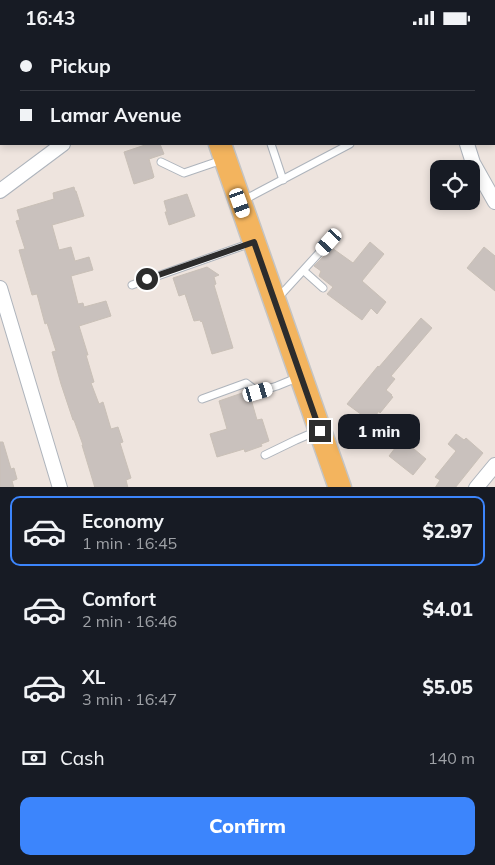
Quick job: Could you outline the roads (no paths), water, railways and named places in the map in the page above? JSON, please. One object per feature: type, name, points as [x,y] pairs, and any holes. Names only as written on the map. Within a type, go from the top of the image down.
[{"type":"main road","points":[[222,151],[340,487]]},
{"type":"street","points":[[0,191],[62,145]]},
{"type":"street","points":[[467,145],[473,163],[495,202]]},
{"type":"street","points":[[0,288],[60,487]]},
{"type":"street","points":[[476,487],[495,465]]},
{"type":"lane","points":[[271,145],[284,180]]},
{"type":"lane","points":[[240,203],[348,145]]},
{"type":"lane","points":[[161,162],[184,173],[222,151]]},
{"type":"lane","points":[[132,285],[254,242]]},
{"type":"lane","points":[[275,301],[329,242]]},
{"type":"lane","points":[[304,271],[323,288]]},
{"type":"lane","points":[[202,399],[246,383],[258,392],[301,376]]},
{"type":"lane","points":[[265,455],[320,431]]}]
